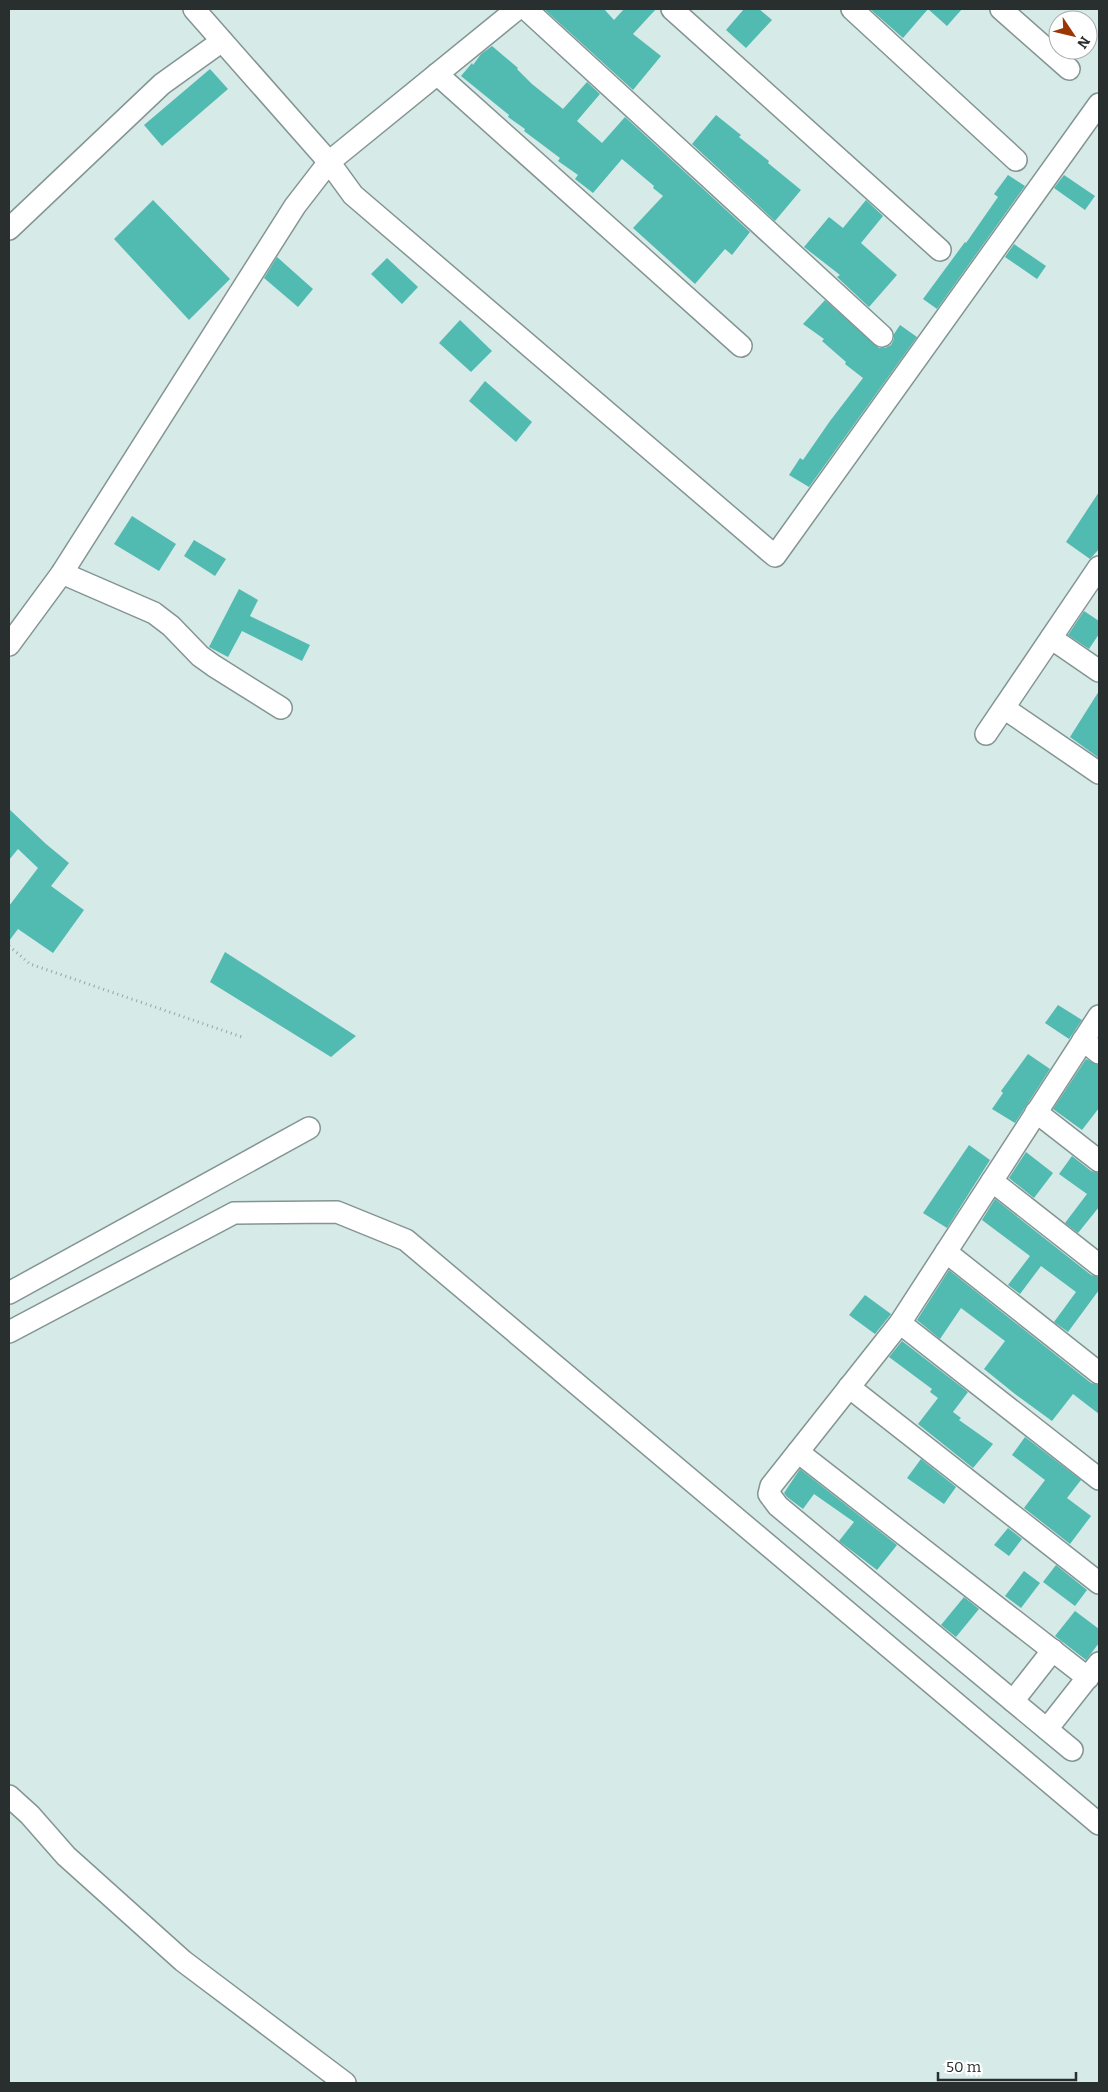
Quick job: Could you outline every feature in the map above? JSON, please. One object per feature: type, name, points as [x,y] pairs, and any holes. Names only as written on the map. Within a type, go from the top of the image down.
[{"type":"street","points":[[194,9],[329,162],[353,195],[775,556],[1099,104]]},
{"type":"street","points":[[9,646],[62,573],[295,206],[329,162],[517,9]]},
{"type":"street","points":[[526,9],[882,336]]},
{"type":"street","points":[[672,9],[940,250]]},
{"type":"street","points":[[852,9],[1016,160]]},
{"type":"street","points":[[1001,9],[1069,69]]},
{"type":"street","points":[[9,230],[162,84],[222,41]]},
{"type":"street","points":[[437,74],[741,346]]},
{"type":"street","points":[[986,734],[1098,571]]},
{"type":"street","points":[[62,573],[154,613],[171,626],[200,656],[281,708]]},
{"type":"street","points":[[1051,638],[1099,671]]},
{"type":"street","points":[[1004,708],[1099,773]]},
{"type":"street","points":[[1072,1750],[772,1499],[769,1494],[771,1486],[900,1323],[1099,1016]]},
{"type":"street","points":[[1083,1040],[1099,1053]]},
{"type":"street","points":[[1036,1112],[1099,1161]]},
{"type":"street","points":[[9,1293],[309,1128]]},
{"type":"street","points":[[992,1181],[1099,1265]]},
{"type":"street","points":[[9,1332],[234,1213],[337,1212],[406,1240],[1099,1824]]},
{"type":"street","points":[[946,1252],[1099,1373]]},
{"type":"street","points":[[900,1323],[1098,1477]]},
{"type":"street","points":[[849,1388],[1099,1583]]},
{"type":"street","points":[[798,1452],[1053,1650],[1093,1670],[1047,1729]]},
{"type":"street","points":[[1013,1701],[1053,1650]]},
{"type":"street","points":[[9,1796],[30,1815],[66,1856],[183,1961],[345,2083]]},
{"type":"path","points":[[9,946],[30,964],[242,1037]]},
{"type":"building","points":[[544,9],[604,9],[614,20],[624,9],[656,9],[633,34],[661,56],[633,90]]},
{"type":"building","points":[[744,9],[759,9],[772,20],[746,48],[726,30]]},
{"type":"building","points":[[870,9],[928,9],[903,38]]},
{"type":"building","points":[[928,9],[962,9],[947,26]]},
{"type":"building","points":[[492,46],[518,68],[532,84],[563,109],[587,82],[600,94],[577,121],[602,143],[625,117],[750,232],[732,255],[725,249],[695,284],[633,228],[663,196],[653,188],[654,186],[622,159],[593,193],[575,179],[578,175],[558,161],[560,158],[524,131],[525,129],[508,117],[509,115],[461,76],[481,54]]},
{"type":"building","points":[[210,69],[228,89],[162,146],[144,125]]},
{"type":"building","points":[[716,115],[741,135],[739,137],[769,161],[768,163],[801,190],[775,221],[692,144]]},
{"type":"building","points":[[1008,175],[1025,186],[937,309],[923,299],[998,197],[994,194]]},
{"type":"building","points":[[1064,175],[1095,196],[1085,210],[1054,188]]},
{"type":"building","points":[[153,200],[230,279],[189,320],[114,239]]},
{"type":"building","points":[[866,200],[883,216],[861,243],[897,275],[869,307],[837,277],[840,275],[804,247],[829,217],[843,228]]},
{"type":"building","points":[[1014,244],[1046,266],[1037,279],[1005,257]]},
{"type":"building","points":[[277,257],[313,289],[298,307],[264,278]]},
{"type":"building","points":[[387,258],[418,287],[402,304],[371,274]]},
{"type":"building","points":[[825,300],[879,348],[891,345],[894,334],[900,325],[917,337],[809,487],[789,475],[800,458],[803,460],[863,378],[845,364],[846,362],[822,341],[824,339],[803,324]]},
{"type":"building","points":[[460,320],[492,351],[471,372],[439,343]]},
{"type":"building","points":[[485,381],[532,422],[516,442],[469,401]]},
{"type":"building","points":[[1099,492],[1099,549],[1090,559],[1066,542]]},
{"type":"building","points":[[132,516],[176,544],[159,571],[114,544]]},
{"type":"building","points":[[194,540],[226,559],[215,576],[184,556]]},
{"type":"building","points":[[239,589],[258,600],[250,616],[310,645],[302,661],[242,631],[228,657],[209,647]]},
{"type":"building","points":[[1084,611],[1099,621],[1099,634],[1089,649],[1068,635]]},
{"type":"building","points":[[1099,691],[1099,758],[1070,737]]},
{"type":"building","points":[[9,809],[69,863],[51,886],[84,910],[53,953],[18,929],[9,941],[9,906],[38,868],[18,849],[9,860]]},
{"type":"building","points":[[225,952],[356,1036],[331,1057],[210,982]]},
{"type":"building","points":[[1058,1005],[1082,1020],[1069,1039],[1045,1023]]},
{"type":"building","points":[[1028,1054],[1050,1069],[1015,1123],[992,1109],[1003,1093],[1001,1091]]},
{"type":"building","points":[[1086,1059],[1099,1065],[1099,1108],[1082,1130],[1053,1109]]},
{"type":"building","points":[[969,1145],[990,1160],[947,1228],[923,1213]]},
{"type":"building","points":[[1026,1152],[1053,1173],[1034,1198],[1009,1178]]},
{"type":"building","points":[[1072,1156],[1091,1171],[1099,1173],[1099,1207],[1078,1233],[1065,1223],[1087,1194],[1059,1174]]},
{"type":"building","points":[[995,1199],[1091,1275],[1099,1277],[1099,1290],[1068,1332],[1054,1322],[1076,1292],[1041,1266],[1020,1294],[1008,1285],[1030,1256],[982,1220]]},
{"type":"building","points":[[949,1270],[1091,1383],[1099,1385],[1099,1414],[1073,1394],[1052,1421],[1015,1394],[984,1369],[1005,1341],[961,1308],[940,1339],[917,1320]]},
{"type":"building","points":[[865,1295],[891,1314],[875,1334],[849,1315]]},
{"type":"building","points":[[902,1341],[968,1392],[953,1412],[961,1418],[959,1420],[993,1444],[973,1468],[918,1424],[938,1398],[930,1392],[932,1389],[889,1357]]},
{"type":"building","points":[[1025,1437],[1081,1480],[1067,1498],[1091,1516],[1070,1544],[1024,1508],[1045,1480],[1012,1455]]},
{"type":"building","points":[[921,1459],[956,1487],[944,1504],[907,1478]]},
{"type":"building","points":[[800,1469],[897,1545],[877,1570],[839,1541],[854,1522],[814,1494],[803,1509],[787,1497],[784,1493]]},
{"type":"building","points":[[1008,1528],[1022,1539],[1009,1556],[994,1545]]},
{"type":"building","points":[[1056,1565],[1087,1590],[1075,1606],[1043,1582]]},
{"type":"building","points":[[1024,1571],[1040,1583],[1021,1608],[1005,1596]]},
{"type":"building","points":[[964,1597],[979,1609],[956,1637],[941,1625]]},
{"type":"building","points":[[1075,1611],[1099,1629],[1099,1643],[1086,1660],[1055,1636]]}]
